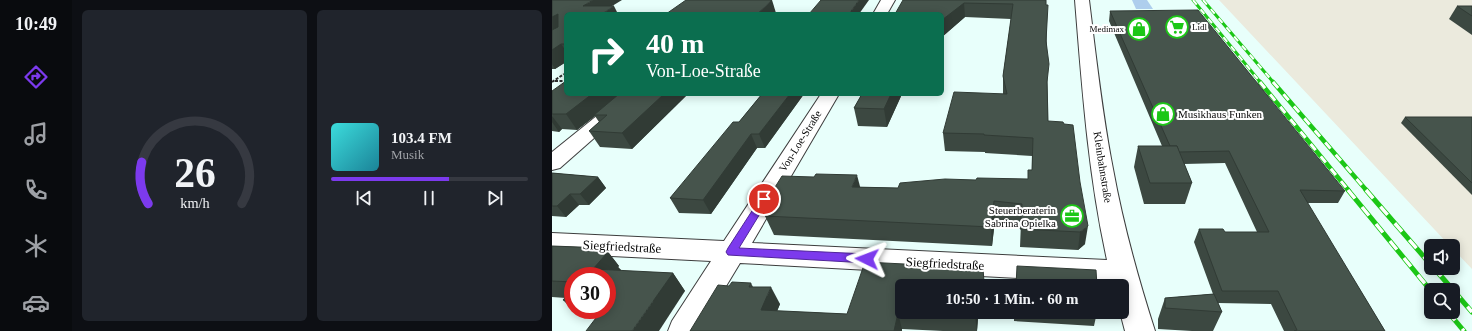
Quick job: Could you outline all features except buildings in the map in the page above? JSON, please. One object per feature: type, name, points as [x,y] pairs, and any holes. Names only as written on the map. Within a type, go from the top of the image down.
[{"type":"street","points":[[881,12],[888,0]]},
{"type":"street","name":"Kleinbahnstraße","points":[[1082,0],[1099,148],[1106,192],[1123,272],[1140,331]]},
{"type":"street","points":[[552,163],[633,96]]},
{"type":"street","name":"Von-Loe-Straße","points":[[683,331],[829,96]]},
{"type":"street","name":"Siegfriedstraße","points":[[552,243],[1123,272]]},
{"type":"path","points":[[553,81],[564,74]]},
{"type":"path","points":[[553,81],[564,82]]},
{"type":"path","points":[[560,87],[564,84]]},
{"type":"shaded area","points":[[1132,0],[1147,0],[1153,9],[1136,9]]},
{"type":"shaded area","points":[[1219,0],[1472,0],[1472,269],[1460,256],[1460,239],[1443,239]]},
{"type":"railway","points":[[1193,0],[1261,83]]},
{"type":"railway","points":[[1203,0],[1274,83]]},
{"type":"railway","points":[[1260,82],[1349,191]]},
{"type":"railway","points":[[1273,82],[1367,191]]},
{"type":"railway","points":[[1348,190],[1424,283]]},
{"type":"railway","points":[[1366,190],[1424,257]]},
{"type":"railway","points":[[1440,275],[1472,312]]},
{"type":"railway","points":[[1454,319],[1464,331]]},
{"type":"place","name":"Lidl","points":[[1177,27]]},
{"type":"place","name":"Medimax","points":[[1139,29]]},
{"type":"place","name":"Musikhaus Funken","points":[[1163,114]]},
{"type":"place","name":"Steuerberaterin Sabrina Opielka","points":[[1072,216]]},
{"type":"route","points":[[764,199],[731,252],[867,259]]}]
